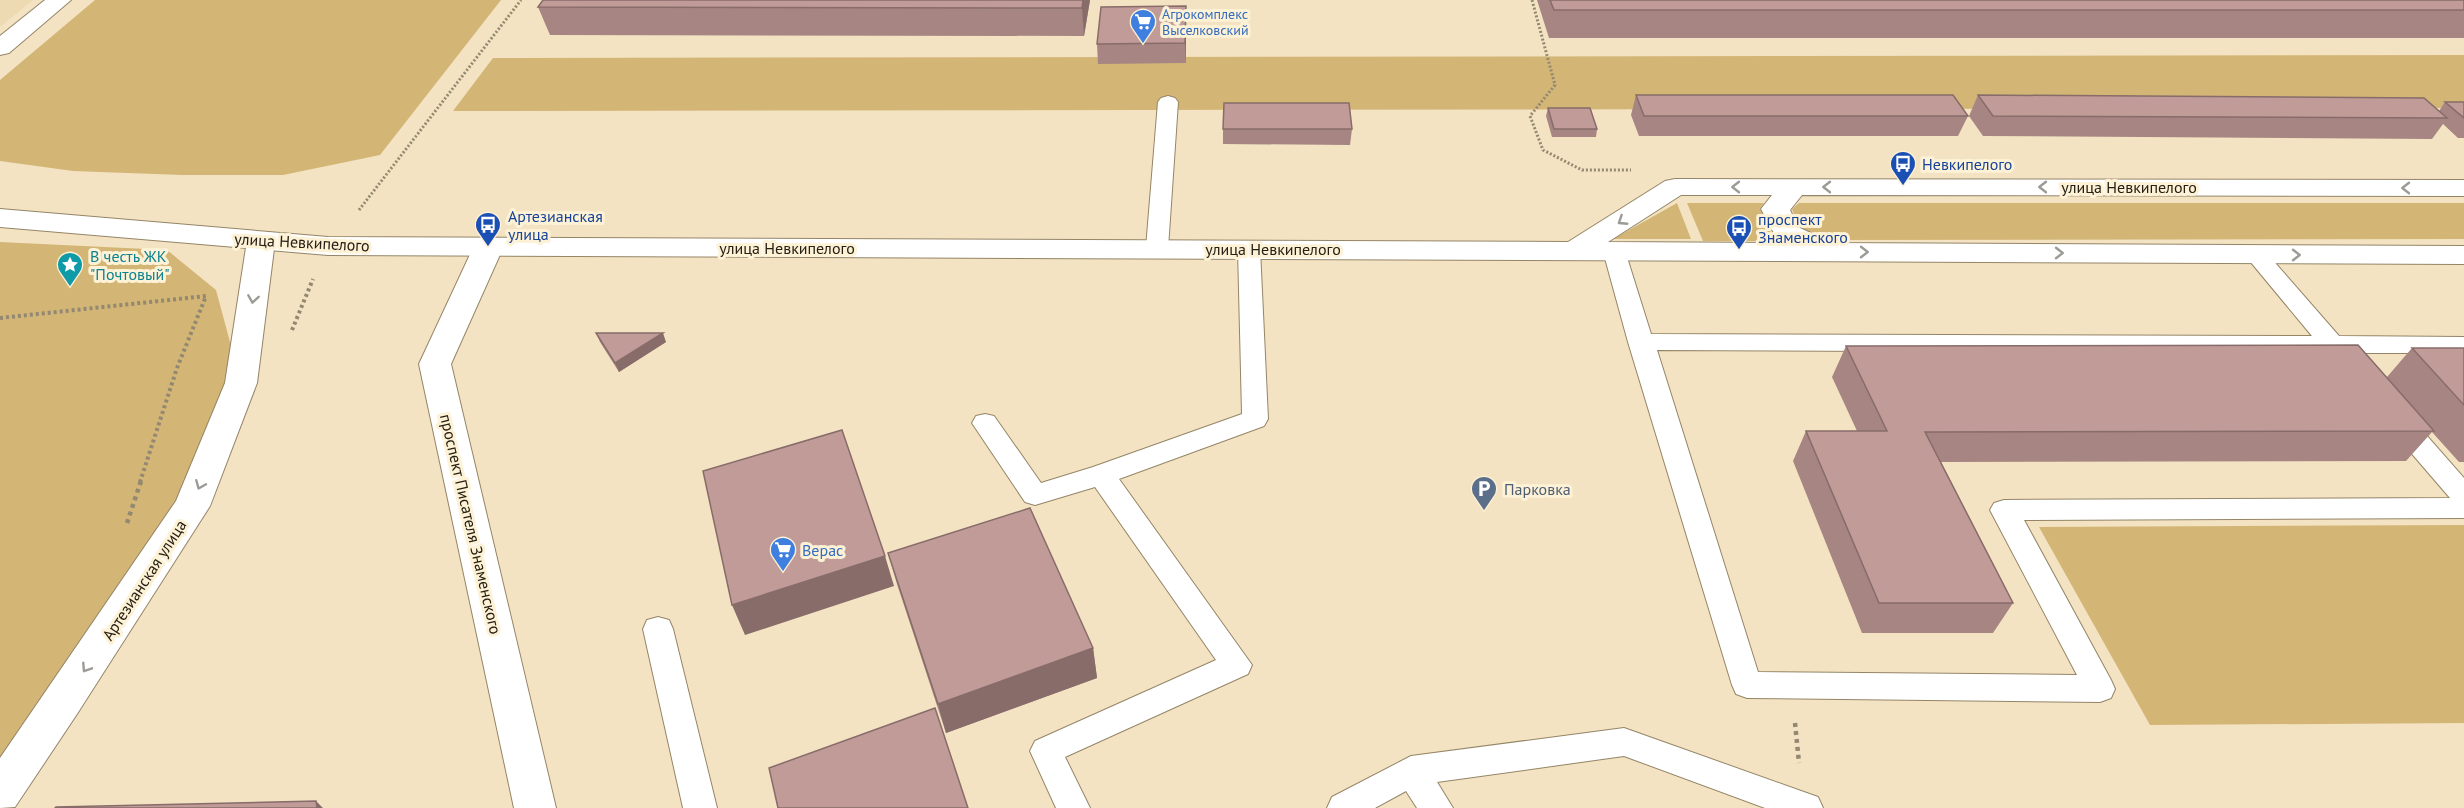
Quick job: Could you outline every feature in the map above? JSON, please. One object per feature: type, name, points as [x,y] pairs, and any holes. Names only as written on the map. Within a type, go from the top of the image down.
[{"type":"street","points":[[0,48],[59,0]]},
{"type":"street","name":"улица Невкипелого","points":[[1576,250],[1675,187],[2464,188]]},
{"type":"street","name":"улица Невкипелого","points":[[1795,187],[1775,209],[1787,233],[1827,252]]},
{"type":"street","name":"улица Невкипелого","points":[[0,218],[328,246],[2464,255]]},
{"type":"street","name":"Артезианская улица","points":[[0,793],[192,506],[241,383],[261,241]]},
{"type":"street","name":"проспект Писателя Знаменского","points":[[488,248],[435,364],[535,808]]},
{"type":"lane","points":[[1157,248],[1168,102]]},
{"type":"lane","points":[[985,423],[1035,495],[1255,419],[1249,249]]},
{"type":"lane","points":[[1614,251],[1747,686],[2100,689],[2004,510],[2464,508]]},
{"type":"lane","points":[[2255,254],[2356,371]]},
{"type":"lane","points":[[1640,342],[2464,345]]},
{"type":"lane","points":[[2379,398],[2464,496]]},
{"type":"lane","points":[[1073,808],[1046,751],[1237,665],[1101,474]]},
{"type":"lane","points":[[658,629],[700,808]]},
{"type":"lane","points":[[1344,808],[1411,771],[1624,742],[1805,807]]},
{"type":"lane","points":[[1411,771],[1436,808]]},
{"type":"path","points":[[356,215],[522,0]]},
{"type":"path","points":[[1532,0],[1555,85],[1530,116],[1543,150],[1582,170],[1637,170]]},
{"type":"path","points":[[0,318],[206,296],[177,368],[125,531]]},
{"type":"path","points":[[1791,686],[1805,807]]},
{"type":"shaded area","points":[[0,0],[33,0],[0,27]]},
{"type":"shaded area","points":[[95,0],[501,0],[380,155],[283,175],[182,175],[73,171],[0,161],[0,80]]},
{"type":"shaded area","points":[[2464,55],[2464,108],[453,111],[493,58]]},
{"type":"shaded area","points":[[1677,203],[1691,239],[1613,239]]},
{"type":"shaded area","points":[[1687,203],[1764,203],[1760,209],[1771,233],[1782,241],[1703,241]]},
{"type":"shaded area","points":[[1799,203],[2464,203],[2464,239],[1816,240],[1801,233],[1792,209]]},
{"type":"shaded area","points":[[0,242],[167,250],[216,290],[241,383],[146,577],[0,783]]},
{"type":"shaded area","points":[[2464,525],[2464,723],[2150,725],[2039,527]]},
{"type":"building","points":[[543,0],[1083,0],[1082,8],[538,7]]},
{"type":"building","points":[[1550,0],[2464,0],[2464,10],[1554,10]]},
{"type":"building","points":[[1186,6],[1185,43],[1097,44],[1101,7]]},
{"type":"building","points":[[1636,95],[1953,95],[1968,116],[1644,116]]},
{"type":"building","points":[[1978,95],[2424,98],[2447,118],[1993,116]]},
{"type":"building","points":[[2445,102],[2464,102],[2464,118]]},
{"type":"building","points":[[1224,103],[1349,103],[1352,129],[1223,129]]},
{"type":"building","points":[[1548,108],[1590,108],[1597,129],[1554,129]]},
{"type":"building","points":[[596,333],[663,333],[615,363]]},
{"type":"building","points":[[2358,345],[2434,431],[1925,432],[2013,603],[1879,603],[1806,431],[1887,431],[1846,346]]},
{"type":"building","points":[[2412,348],[2464,348],[2464,405]]},
{"type":"building","points":[[842,430],[885,556],[732,605],[703,471]]},
{"type":"building","points":[[1030,508],[1093,648],[938,704],[888,553]]},
{"type":"building","points":[[935,708],[968,808],[778,808],[769,768]]},
{"type":"building","points":[[316,801],[317,808],[55,808],[56,807]]},
{"type":"place","name":"Агрокомплекс Выселковский","points":[[1143,45]]},
{"type":"place","name":"Невкипелого","points":[[1903,187]]},
{"type":"place","name":"Артезианская улица","points":[[488,248]]},
{"type":"place","name":"проспект Знаменского","points":[[1739,251]]},
{"type":"place","name":"В честь ЖК \"Почтовый\"","points":[[70,288]]},
{"type":"place","name":"Парковка","points":[[1484,512]]},
{"type":"place","name":"Верас","points":[[783,573]]}]
